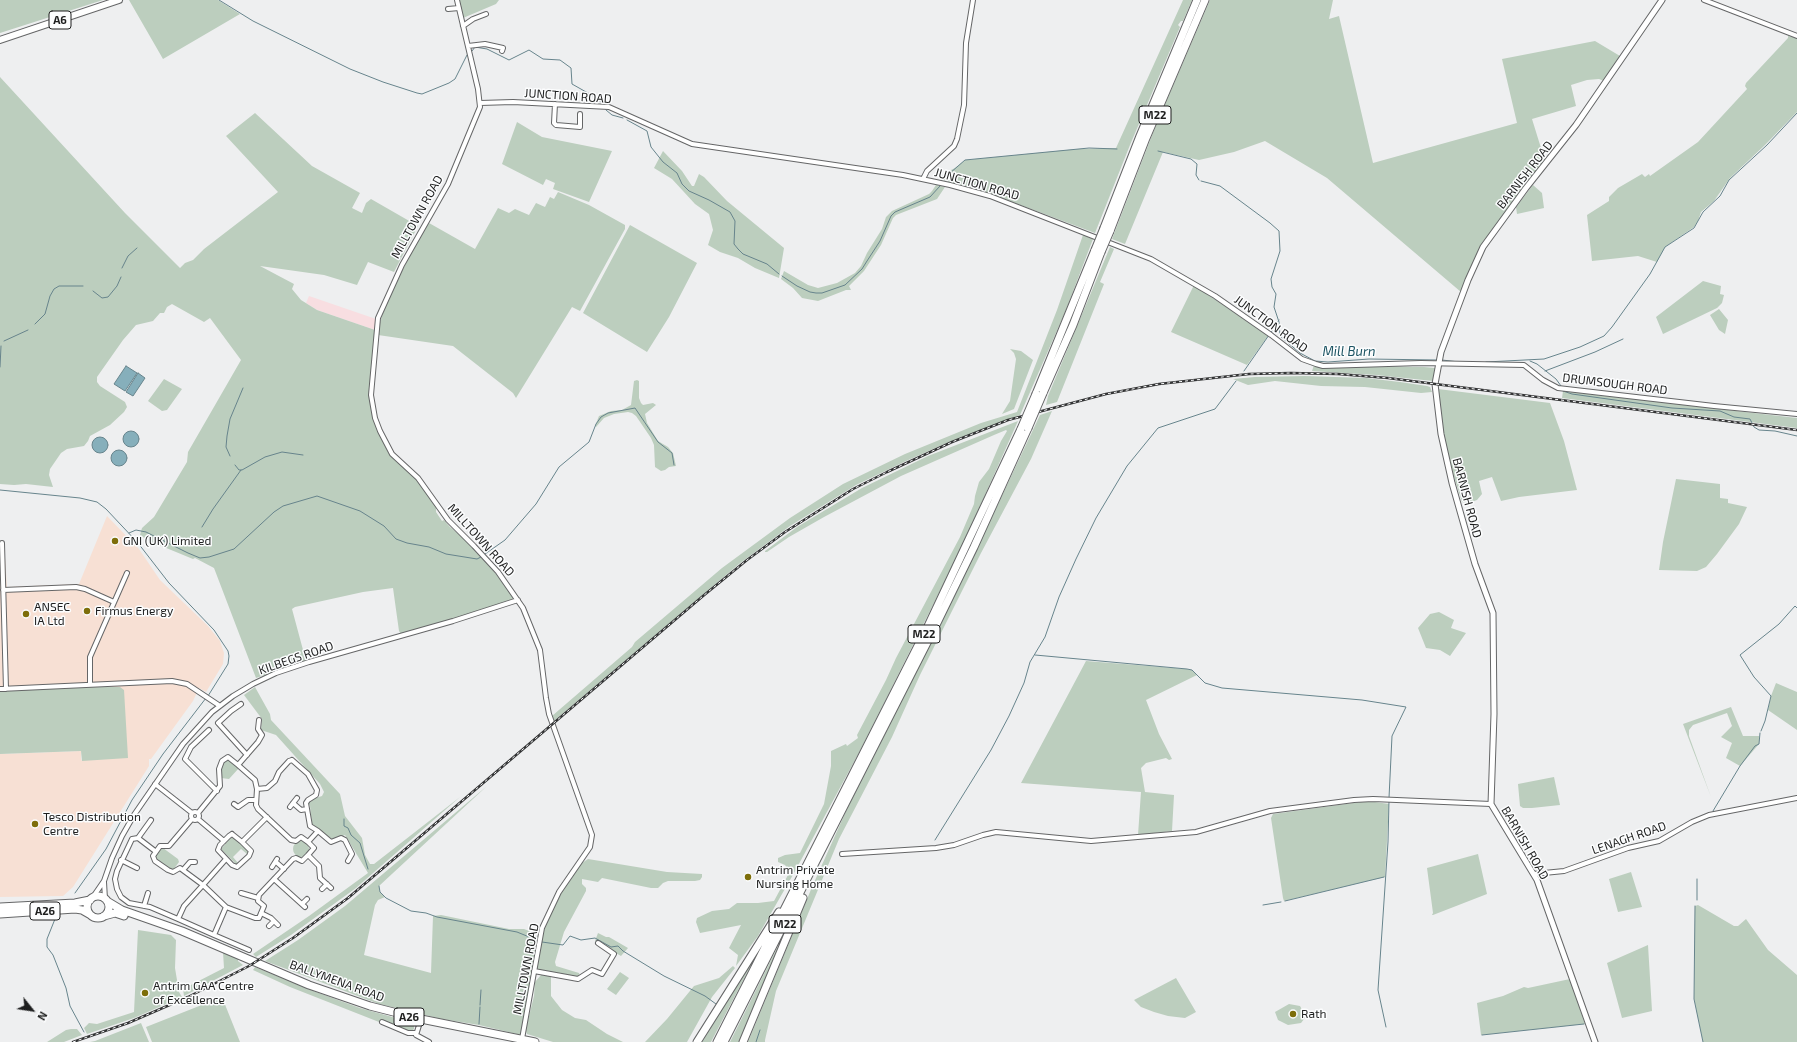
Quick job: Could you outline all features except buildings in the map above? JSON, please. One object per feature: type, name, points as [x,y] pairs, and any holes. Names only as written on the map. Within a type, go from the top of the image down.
[{"type":"highway","name":"M22","points":[[1107,230],[1140,136],[1198,0]]},
{"type":"highway","name":"M22","points":[[724,1042],[946,604],[1040,394],[1151,124],[1205,0]]},
{"type":"highway","name":"M22","points":[[717,1042],[929,624],[1024,429]]},
{"type":"highway","points":[[743,1042],[790,926],[845,805]]},
{"type":"highway","points":[[697,1042],[778,912],[822,835]]},
{"type":"highway","name":"A26","points":[[0,908],[101,897],[106,900]]},
{"type":"highway","points":[[89,914],[87,907],[92,899]]},
{"type":"highway","points":[[104,916],[109,907],[106,900]]},
{"type":"highway","name":"BALLYMENA ROAD","points":[[106,900],[122,910],[229,950],[337,995],[370,1006],[421,1019],[535,1042]]},
{"type":"highway","name":"A26","points":[[0,914],[75,909],[82,910],[97,918],[104,916]]},
{"type":"highway","name":"BALLYMENA ROAD","points":[[104,916],[110,913],[120,914],[229,950]]},
{"type":"main road","name":"A6","points":[[0,40],[119,0]]},
{"type":"street","name":"MILLTOWN ROAD","points":[[457,0],[480,103],[477,118],[448,184],[399,270],[378,318],[371,395],[375,418],[392,454],[418,478],[448,520],[483,555],[518,600],[530,623],[540,650],[549,714],[592,838],[588,850],[570,875],[554,902],[542,928],[522,1040]]},
{"type":"street","points":[[923,179],[927,171],[954,146],[958,139],[964,105],[966,43],[973,0]]},
{"type":"street","name":"BARNISH ROAD","points":[[1594,1042],[1534,874],[1491,804],[1490,792],[1494,740],[1494,619],[1489,599],[1465,530],[1441,434],[1435,384],[1438,361],[1468,280],[1483,247],[1526,188],[1576,126],[1662,0]]},
{"type":"street","points":[[1704,0],[1797,36]]},
{"type":"street","points":[[448,9],[459,8]]},
{"type":"street","points":[[463,26],[481,18],[486,14]]},
{"type":"street","points":[[468,46],[485,44],[503,48],[502,51]]},
{"type":"street","name":"JUNCTION ROAD","points":[[480,103],[513,102],[609,107],[692,144],[854,167],[966,188],[1004,201],[1145,256],[1188,279],[1269,334],[1302,359],[1323,366],[1438,361]]},
{"type":"street","points":[[555,104],[554,124],[585,127]]},
{"type":"street","points":[[580,114],[580,127]]},
{"type":"street","name":"DRUMSOUGH ROAD","points":[[1438,361],[1524,364],[1543,380],[1558,388],[1797,414]]},
{"type":"street","points":[[2,544],[6,689]]},
{"type":"street","points":[[90,685],[90,657],[127,574]]},
{"type":"street","points":[[3,590],[76,587],[85,589],[114,602]]},
{"type":"street","name":"KILBEGS ROAD","points":[[92,899],[104,881],[122,836],[155,784],[196,727],[220,706],[253,684],[276,673],[308,662],[470,616],[518,600]]},
{"type":"street","points":[[0,689],[172,681],[187,684],[220,706]]},
{"type":"street","points":[[212,700],[212,712]]},
{"type":"street","points":[[241,704],[230,711],[216,724],[247,754]]},
{"type":"street","points":[[238,764],[264,735],[258,729],[259,720]]},
{"type":"street","points":[[209,730],[191,748],[185,759],[217,790]]},
{"type":"street","points":[[257,789],[267,788],[274,781],[279,772],[291,760],[291,755]]},
{"type":"street","points":[[198,818],[198,813],[220,785],[219,769],[222,761],[228,757],[255,780],[258,809],[292,840],[296,841],[301,837],[314,848],[302,861],[294,858],[258,898]]},
{"type":"street","points":[[291,760],[308,774],[317,790],[316,795],[306,801],[310,826],[331,842],[341,838],[345,840],[352,854],[348,861]]},
{"type":"street","points":[[155,784],[192,813],[198,813]]},
{"type":"street","points":[[297,798],[291,805],[301,810],[307,809]]},
{"type":"street","name":"LENAGH ROAD","points":[[1534,874],[1564,871],[1628,848],[1658,841],[1692,822],[1709,815],[1797,798]]},
{"type":"street","points":[[237,812],[236,805],[248,800],[256,800]]},
{"type":"street","points":[[842,854],[936,848],[954,845],[983,834],[996,832],[1072,840],[1132,838],[1154,834],[1203,831],[1270,811],[1354,800],[1491,804]]},
{"type":"street","points":[[192,813],[192,818],[169,846],[160,846],[153,856],[154,860],[173,872],[179,868],[183,870],[203,885],[226,907],[257,919],[264,906],[258,901],[258,898],[241,892]]},
{"type":"street","points":[[242,842],[266,817]]},
{"type":"street","points":[[192,818],[198,818],[224,841]]},
{"type":"street","points":[[138,838],[151,820]]},
{"type":"street","points":[[308,842],[318,831]]},
{"type":"street","points":[[232,834],[242,842],[251,851],[242,864],[236,867],[218,850],[219,846],[232,834]]},
{"type":"street","points":[[156,851],[138,838],[133,838],[131,840],[121,860],[115,879],[118,892],[121,897],[129,903],[144,906],[178,919],[249,950]]},
{"type":"street","points":[[308,855],[319,866],[320,877],[330,888]]},
{"type":"street","points":[[178,919],[184,906],[226,859]]},
{"type":"street","points":[[121,860],[137,868]]},
{"type":"street","points":[[183,870],[191,860]]},
{"type":"street","points":[[272,867],[276,860],[284,868]]},
{"type":"street","points":[[274,879],[303,905]]},
{"type":"street","name":"KILBEGS ROAD","points":[[104,881],[106,900]]},
{"type":"street","points":[[322,889],[327,884]]},
{"type":"street","points":[[144,906],[148,893]]},
{"type":"street","points":[[296,908],[303,905],[307,899]]},
{"type":"street","points":[[214,935],[226,907]]},
{"type":"street","points":[[261,913],[278,925]]},
{"type":"street","points":[[269,926],[274,921]]},
{"type":"street","points":[[244,948],[247,943]]},
{"type":"street","points":[[534,971],[578,979],[592,970],[602,974],[614,954],[598,943]]},
{"type":"street","points":[[416,1034],[421,1019]]},
{"type":"street","points":[[382,1022],[408,1033],[416,1034],[418,1037],[429,1042]]},
{"type":"shaded area","points":[[309,296],[376,319],[375,330],[317,310],[306,303]]},
{"type":"shaded area","points":[[107,516],[139,549],[160,580],[208,626],[220,641],[224,653],[223,664],[206,692],[199,688],[193,701],[151,759],[149,759],[149,766],[73,887],[63,896],[0,897],[0,754],[81,751],[81,761],[116,687],[0,691],[0,543],[4,542],[7,587],[79,584]]},
{"type":"green space","points":[[0,0],[103,0],[0,33]]},
{"type":"green space","points":[[129,0],[218,0],[240,14],[163,59]]},
{"type":"green space","points":[[459,0],[499,0],[496,4],[463,18]]},
{"type":"green space","points":[[1183,0],[1192,0],[1183,21],[1181,21],[1178,25],[1180,27],[1130,145],[1095,233],[999,197],[940,179],[945,173],[955,168],[965,160],[1077,149],[1116,148]]},
{"type":"green space","points":[[1210,0],[1333,0],[1329,19],[1339,16],[1373,163],[1517,123],[1502,59],[1595,41],[1620,56],[1604,81],[1599,79],[1587,80],[1571,85],[1576,106],[1532,119],[1545,161],[1481,249],[1474,260],[1461,292],[1327,178],[1265,141],[1234,152],[1199,160],[1163,152],[1125,244],[1112,239],[1156,125]]},
{"type":"green space","points":[[1788,36],[1797,38],[1797,112],[1730,178],[1714,201],[1701,212],[1694,227],[1665,247],[1657,262],[1638,256],[1592,261],[1587,215],[1609,201],[1609,197],[1618,188],[1642,174],[1645,177],[1649,174],[1650,176],[1698,142],[1747,89],[1745,86],[1746,83],[1788,38]]},
{"type":"green space","points":[[0,77],[125,213],[180,268],[185,263],[193,260],[204,249],[278,192],[226,136],[255,113],[312,166],[360,193],[352,208],[362,213],[366,203],[371,199],[418,226],[394,272],[368,262],[357,285],[324,275],[260,266],[294,284],[292,289],[301,300],[317,310],[375,330],[370,400],[375,421],[384,443],[389,451],[417,479],[436,507],[436,512],[442,521],[444,520],[450,527],[472,545],[481,556],[480,558],[482,557],[500,579],[513,599],[484,610],[401,634],[399,631],[393,588],[363,592],[295,607],[292,609],[306,661],[256,678],[214,568],[195,558],[193,559],[159,545],[156,546],[140,535],[142,528],[154,517],[187,462],[188,452],[241,360],[210,318],[204,322],[172,304],[167,307],[164,313],[160,313],[153,321],[136,325],[123,340],[97,377],[97,382],[100,386],[125,402],[127,407],[124,412],[110,425],[90,436],[84,446],[67,449],[61,453],[50,469],[49,475],[53,487],[26,484],[0,484]]},
{"type":"green space","points":[[517,122],[542,137],[612,151],[589,202],[553,189],[555,183],[546,179],[543,185],[502,164]]},
{"type":"green space","points":[[663,151],[682,171],[692,186],[694,186],[699,174],[704,177],[727,201],[784,248],[779,278],[755,268],[738,258],[720,252],[708,245],[713,230],[709,214],[695,204],[672,179],[654,168]]},
{"type":"green space","points":[[936,185],[945,187],[937,199],[896,215],[893,218],[881,245],[864,271],[849,286],[851,290],[846,290],[818,301],[802,298],[793,288],[781,279],[784,271],[808,285],[818,288],[837,283],[855,273],[861,266],[882,229],[886,217],[892,211],[929,194]]},
{"type":"green space","points":[[1533,185],[1542,193],[1544,208],[1517,214],[1516,207]]},
{"type":"green space","points":[[558,192],[589,205],[625,225],[625,229],[580,311],[572,307],[516,398],[513,393],[453,346],[378,335],[380,322],[388,298],[416,244],[429,223],[475,249],[498,208],[509,213],[515,209],[529,215],[536,203],[545,207],[550,197],[554,199]]},
{"type":"green space","points":[[630,225],[697,263],[669,317],[647,352],[583,313]]},
{"type":"green space","points":[[1083,235],[1093,239],[1066,310],[1020,415],[949,442],[856,485],[790,526],[739,564],[554,721],[552,716],[632,647],[635,642],[722,568],[790,518],[843,484],[905,454],[981,423],[1017,412],[1057,310]]},
{"type":"green space","points":[[1110,247],[1114,249],[1100,282],[1104,284],[1057,402],[1046,405],[1048,396]]},
{"type":"green space","points":[[1703,281],[1721,286],[1720,294],[1724,295],[1722,303],[1717,308],[1663,334],[1656,317]]},
{"type":"green space","points":[[1194,285],[1268,336],[1247,365],[1171,332]]},
{"type":"green space","points":[[1719,309],[1728,320],[1725,334],[1719,330],[1710,315]]},
{"type":"green space","points":[[1010,349],[1021,351],[1033,360],[1014,409],[1002,414],[1010,401],[1016,359],[1014,353]]},
{"type":"green space","points":[[1314,365],[1424,367],[1435,368],[1435,371],[1433,381],[1376,375],[1312,371]]},
{"type":"green space","points":[[1305,376],[1366,378],[1400,382],[1427,386],[1430,387],[1432,392],[1421,393],[1365,387],[1321,386],[1275,381],[1248,385],[1233,379]]},
{"type":"green space","points":[[164,379],[182,389],[167,410],[162,411],[148,401]]},
{"type":"green space","points":[[634,381],[639,381],[639,398],[641,403],[643,405],[653,403],[656,405],[645,414],[647,423],[658,441],[668,447],[673,453],[676,466],[669,467],[661,471],[655,467],[654,445],[636,416],[632,413],[628,412],[614,414],[604,418],[596,427],[595,426],[599,416],[611,411],[622,410],[631,405]]},
{"type":"green space","points":[[1438,389],[1550,403],[1564,441],[1577,490],[1519,497],[1501,501],[1492,477],[1479,481],[1482,494],[1477,500],[1469,503],[1462,502],[1450,464],[1444,435]]},
{"type":"green space","points":[[1563,391],[1797,418],[1797,428],[1562,398]]},
{"type":"green space","points":[[1052,411],[1031,459],[981,553],[920,675],[892,737],[839,839],[776,991],[765,1042],[748,1042],[812,887],[847,809],[958,589],[1040,415]]},
{"type":"green space","points":[[1018,421],[961,549],[862,747],[758,936],[736,966],[738,955],[729,948],[741,925],[700,933],[696,922],[697,918],[712,911],[729,909],[737,903],[774,901],[788,875],[788,869],[785,865],[778,862],[778,858],[785,855],[800,853],[824,804],[831,766],[831,751],[846,744],[847,746],[858,738],[857,735],[896,658],[960,537],[974,504],[979,482],[989,469],[1007,431],[1006,430],[994,435],[901,476],[824,517],[789,537],[767,552],[765,551],[797,527],[862,488],[928,456]]},
{"type":"green space","points":[[1676,479],[1720,484],[1720,498],[1728,499],[1728,503],[1747,507],[1739,524],[1717,554],[1706,567],[1697,571],[1659,570],[1663,542]]},
{"type":"green space","points":[[1439,612],[1454,620],[1451,628],[1466,633],[1450,656],[1440,650],[1426,648],[1418,628],[1430,614]]},
{"type":"green space","points":[[1086,661],[1187,669],[1192,670],[1197,675],[1146,700],[1159,734],[1172,759],[1169,760],[1166,758],[1146,763],[1141,768],[1145,792],[1174,795],[1172,831],[1138,835],[1141,792],[1021,783]]},
{"type":"green space","points":[[1776,683],[1797,692],[1797,730],[1768,710]]},
{"type":"green space","points":[[120,687],[124,690],[128,758],[82,761],[81,751],[0,754],[0,691]]},
{"type":"green space","points":[[255,687],[270,714],[271,720],[340,794],[345,816],[362,838],[365,855],[370,864],[374,864],[460,797],[356,888],[291,935],[256,957],[253,954],[368,873],[345,835],[333,840],[312,825],[310,806],[308,803],[313,799],[322,796],[324,792],[320,784],[276,735],[261,730],[262,719],[244,695]]},
{"type":"green space","points":[[1731,707],[1743,736],[1759,736],[1759,744],[1740,766],[1726,758],[1732,743],[1721,737],[1732,726],[1727,713],[1693,725],[1689,730],[1689,736],[1711,797],[1683,724]]},
{"type":"green space","points":[[228,759],[239,768],[229,779],[221,778],[223,763]]},
{"type":"green space","points":[[1554,777],[1560,805],[1532,808],[1523,808],[1520,806],[1518,784]]},
{"type":"green space","points":[[487,786],[379,886],[380,892],[385,897],[378,900],[375,905],[364,955],[431,973],[433,916],[441,915],[509,929],[524,929],[529,931],[537,937],[521,1035],[479,1025],[442,1019],[379,1004],[265,961],[298,940],[345,906]]},
{"type":"green space","points":[[1360,802],[1389,804],[1385,877],[1284,901],[1271,818],[1273,814]]},
{"type":"green space","points":[[230,838],[235,838],[249,851],[247,854],[241,849],[233,857],[238,863],[236,864],[221,849]]},
{"type":"green space","points":[[298,841],[304,841],[309,846],[307,855],[304,857],[298,857],[293,852],[293,846]]},
{"type":"green space","points":[[163,848],[178,859],[179,862],[173,870],[156,860],[155,857],[160,849]]},
{"type":"green space","points":[[1478,854],[1487,894],[1432,915],[1433,913],[1427,868]]},
{"type":"green space","points":[[588,859],[667,872],[702,874],[702,877],[700,880],[695,881],[668,881],[663,883],[658,888],[651,888],[602,878],[598,882],[582,879],[582,884],[586,888],[586,891],[564,932],[555,962],[556,966],[579,973],[580,977],[536,970],[548,916],[568,881],[582,863]]},
{"type":"green space","points":[[1631,872],[1642,907],[1618,912],[1609,879]]},
{"type":"green space","points":[[1698,905],[1734,926],[1738,926],[1746,919],[1768,950],[1797,975],[1797,1042],[1703,1042],[1694,999],[1695,906]]},
{"type":"green space","points":[[138,930],[171,935],[176,940],[175,968],[179,992],[182,997],[134,1018],[87,1034],[84,1028],[89,1023],[97,1024],[134,1012]]},
{"type":"green space","points":[[598,933],[609,937],[628,948],[621,956],[595,941]]},
{"type":"green space","points":[[763,942],[711,1042],[702,1042]]},
{"type":"green space","points":[[1648,945],[1652,1011],[1622,1018],[1607,963]]},
{"type":"green space","points":[[779,947],[739,1042],[730,1042],[777,948]]},
{"type":"green space","points":[[223,952],[238,959],[238,961],[243,965],[184,996],[183,989],[224,968]]},
{"type":"green space","points":[[733,966],[735,968],[712,997],[687,1042],[645,1042],[667,1019],[694,986],[719,978]]},
{"type":"green space","points":[[255,967],[360,1008],[414,1023],[414,1029],[409,1031],[382,1020],[379,1022],[290,987],[253,970]]},
{"type":"green space","points":[[620,972],[629,978],[616,995],[607,989]]},
{"type":"green space","points":[[541,975],[551,976],[551,996],[562,1010],[575,1018],[586,1020],[607,1034],[623,1042],[553,1042],[527,1034],[527,1024],[534,996],[535,982]]},
{"type":"green space","points":[[1176,978],[1196,1012],[1185,1018],[1168,1016],[1154,1012],[1141,1007],[1134,1000]]},
{"type":"green space","points":[[1570,979],[1585,1024],[1481,1035],[1477,1003],[1503,996],[1524,987],[1528,988]]},
{"type":"green space","points":[[222,997],[240,1042],[152,1042],[146,1027]]},
{"type":"green space","points":[[1289,1004],[1300,1006],[1304,1013],[1308,1014],[1301,1023],[1288,1025],[1278,1020],[1275,1012]]},
{"type":"green space","points":[[141,1023],[149,1042],[90,1042],[95,1041]]},
{"type":"green space","points":[[77,1029],[82,1035],[64,1042],[47,1042],[66,1030]]},
{"type":"water","points":[[126,366],[137,373],[125,391],[114,384]]},
{"type":"water","points":[[138,373],[145,378],[133,396],[126,392]]},
{"type":"water","points":[[131,431],[138,436],[139,439],[134,446],[131,447],[124,442],[123,439],[128,432]]},
{"type":"water","points":[[100,437],[107,442],[108,445],[103,452],[100,453],[93,448],[92,445],[97,438]]},
{"type":"water","points":[[119,450],[126,455],[127,458],[122,465],[119,466],[112,461],[111,458],[116,451]]},
{"type":"waterway","points":[[219,0],[253,21],[350,69],[417,93],[422,94],[455,79],[467,55]]},
{"type":"waterway","points":[[472,51],[475,47],[487,49],[509,60],[529,50],[543,59],[560,60],[571,68],[572,84],[595,97],[602,103]]},
{"type":"waterway","points":[[606,110],[612,115],[623,118]]},
{"type":"waterway","points":[[1486,362],[1544,359],[1580,347],[1604,336],[1650,274],[1665,247],[1694,228],[1703,212],[1720,196],[1729,180],[1767,145],[1797,113]]},
{"type":"waterway","points":[[627,120],[647,131],[651,147],[663,162],[677,173],[682,184],[689,191],[730,212],[735,221],[734,244],[738,249],[743,254],[767,264],[779,274]]},
{"type":"waterway","points":[[942,180],[965,160],[1089,148],[1117,149]]},
{"type":"waterway","points":[[1158,151],[1191,159],[1197,164],[1196,175],[1199,180]]},
{"type":"waterway","name":"Mill Burn","points":[[1201,181],[1220,186],[1279,231],[1280,251],[1271,279],[1272,287],[1276,294],[1274,307],[1279,322],[1280,336],[1300,353],[1315,361],[1328,362],[1369,359],[1437,360]]},
{"type":"waterway","points":[[782,276],[797,286],[816,293],[822,293],[845,285],[862,269],[880,241],[891,216],[895,212],[930,197],[940,186]]},
{"type":"waterway","points":[[122,268],[128,256],[137,248]]},
{"type":"waterway","points":[[93,291],[102,298],[108,297],[117,286],[121,277]]},
{"type":"waterway","points":[[35,324],[45,314],[50,296],[54,289],[59,286],[83,286]]},
{"type":"waterway","points":[[1271,332],[1279,320]]},
{"type":"waterway","points":[[4,341],[28,330]]},
{"type":"waterway","points":[[1244,371],[1269,335]]},
{"type":"waterway","points":[[1545,371],[1595,352],[1623,339]]},
{"type":"waterway","points":[[0,367],[1,346]]},
{"type":"waterway","points":[[1442,360],[1459,362]]},
{"type":"waterway","points":[[1530,361],[1537,364],[1556,379],[1561,386]]},
{"type":"waterway","points":[[935,840],[991,750],[1009,716],[1024,683],[1030,662],[1045,637],[1059,597],[1076,559],[1096,518],[1127,466],[1158,428],[1215,409],[1236,381]]},
{"type":"waterway","points":[[230,456],[226,447],[230,419],[243,388]]},
{"type":"waterway","points":[[1563,391],[1572,394],[1672,408],[1720,411],[1734,417],[1750,419],[1754,427],[1759,430],[1775,431],[1797,436]]},
{"type":"waterway","points":[[485,554],[505,540],[536,504],[559,467],[589,442],[596,424],[601,417],[608,413],[635,408],[658,442],[672,453],[674,465]]},
{"type":"waterway","points":[[235,465],[239,470],[242,470],[265,457],[282,452],[303,455]]},
{"type":"waterway","points":[[202,527],[241,470]]},
{"type":"waterway","points":[[0,490],[80,498],[97,502],[106,509],[138,543],[169,583],[214,630],[228,651],[228,664],[208,696]]},
{"type":"waterway","points":[[129,533],[136,530],[146,532],[200,558],[209,557],[234,549],[274,512],[283,506],[317,496],[360,511],[384,526],[396,539],[407,543],[429,547],[446,554],[477,559],[481,557]]},
{"type":"waterway","points":[[1761,731],[1771,696],[1754,677],[1740,655],[1779,624],[1795,606],[1797,608]]},
{"type":"waterway","points":[[1035,655],[1187,669],[1192,670],[1205,683],[1222,688],[1362,700],[1406,707],[1392,736],[1389,798]]},
{"type":"waterway","points":[[75,893],[106,849],[132,800],[163,754],[206,698]]},
{"type":"waterway","points":[[1713,811],[1740,766],[1755,746],[1759,744],[1760,733]]},
{"type":"waterway","points":[[1386,1027],[1378,990],[1388,842],[1389,801]]},
{"type":"waterway","points":[[344,819],[344,826],[348,828],[351,835],[360,843],[368,869]]},
{"type":"waterway","points":[[1285,901],[1384,877]]},
{"type":"waterway","points":[[1697,879],[1697,900]]},
{"type":"waterway","points":[[379,886],[380,892],[386,898],[411,911],[517,932],[539,941]]},
{"type":"waterway","points":[[1263,905],[1281,902]]},
{"type":"waterway","points":[[1695,906],[1694,999],[1703,1042]]},
{"type":"waterway","points":[[55,919],[47,939],[47,947],[53,955],[66,988],[70,1006],[84,1032]]},
{"type":"waterway","points":[[542,942],[563,945],[570,936],[581,940],[595,938],[611,947],[618,946],[623,951],[664,976],[705,996],[716,1004]]},
{"type":"waterway","points":[[480,1005],[481,990]]},
{"type":"waterway","points":[[479,1024],[480,1007]]},
{"type":"waterway","points":[[1482,1035],[1584,1024]]},
{"type":"waterway","points":[[756,1042],[760,1030]]},
{"type":"railway","points":[[73,1042],[128,1023],[188,997],[249,966],[293,938],[348,898],[703,596],[747,560],[785,532],[853,489],[952,442],[1008,420],[1106,394],[1159,384],[1249,374],[1291,373],[1338,374],[1388,378],[1797,430]]},
{"type":"place","name":"GNI (UK) Limited","points":[[115,541]]},
{"type":"place","name":"Firmus Energy","points":[[87,611]]},
{"type":"place","name":"ANSEC IA Ltd","points":[[26,614]]},
{"type":"place","name":"Tesco Distribution Centre","points":[[35,824]]},
{"type":"place","name":"Antrim Private Nursing Home","points":[[748,877]]},
{"type":"place","name":"Antrim GAA Centre of Excellence","points":[[145,993]]},
{"type":"place","name":"Rath","points":[[1293,1014]]}]
